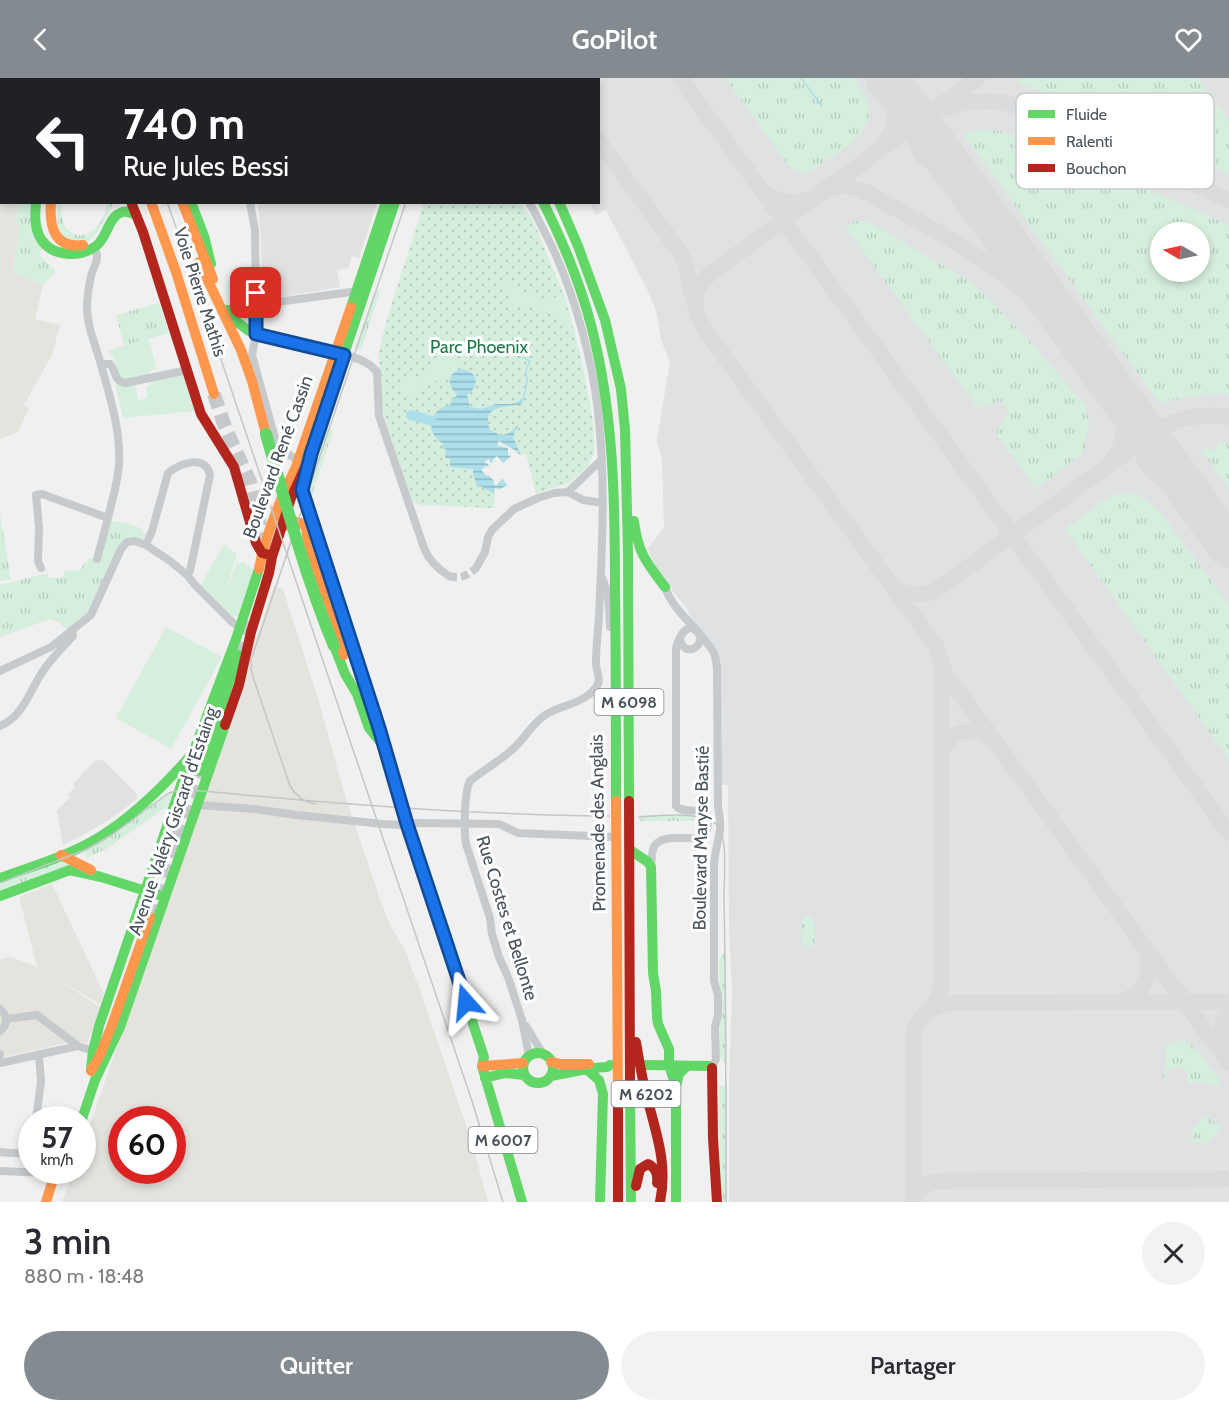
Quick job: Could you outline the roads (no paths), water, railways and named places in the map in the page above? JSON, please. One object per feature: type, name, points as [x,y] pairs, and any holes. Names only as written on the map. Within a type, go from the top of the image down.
[{"type":"main road","points":[[36,204],[35,219],[43,241],[51,248],[70,254],[87,251],[95,246],[106,234],[116,217],[127,207]]},
{"type":"main road","points":[[51,204],[50,221],[58,238],[63,243],[78,247],[93,240],[127,207]]},
{"type":"main road","name":"Voie Pierre Mathis","points":[[152,204],[176,272],[214,394]]},
{"type":"main road","points":[[181,204],[213,279],[234,319],[242,327],[256,334],[339,355]]},
{"type":"main road","name":"Voie Pierre Mathis","points":[[181,204],[189,236],[205,278],[241,349],[251,378],[284,499],[325,624],[345,674],[357,694],[369,728],[383,746]]},
{"type":"main road","points":[[192,204],[204,236],[213,279]]},
{"type":"main road","name":"Boulevard René Cassin","points":[[361,290],[385,204]]},
{"type":"main road","name":"Boulevard René Cassin","points":[[267,555],[285,489],[339,355],[394,204]]},
{"type":"main road","name":"Promenade des Anglais","points":[[544,204],[583,293],[608,402],[611,433],[614,486],[615,795],[609,837],[617,938],[618,1202]]},
{"type":"main road","name":"M 6098","points":[[560,204],[582,256],[607,327],[621,389],[626,451],[632,1202]]},
{"type":"main road","points":[[127,207],[139,220],[204,420],[234,467],[256,543],[267,555]]},
{"type":"main road","name":"Boulevard René Cassin","points":[[339,355],[302,490],[379,728],[407,824],[484,1057],[484,1072],[522,1202]]},
{"type":"main road","points":[[626,451],[637,541],[645,560],[665,587]]},
{"type":"main road","name":"Boulevard René Cassin","points":[[281,530],[291,498],[311,454]]},
{"type":"main road","points":[[281,530],[290,522],[298,522],[306,528],[309,549],[344,655]]},
{"type":"main road","name":"Avenue Valéry Giscard d'Estaing","points":[[86,1106],[95,1080],[120,1027],[239,685],[245,630],[259,572],[281,530]]},
{"type":"main road","name":"Avenue Valéry Giscard d'Estaing","points":[[79,1106],[91,1071],[99,1026],[182,782],[245,630]]},
{"type":"main road","points":[[200,771],[238,655]]},
{"type":"main road","points":[[0,878],[61,855],[99,837],[142,806],[195,750]]},
{"type":"main road","points":[[615,795],[619,812],[620,836],[630,850],[648,862],[651,867],[653,973],[658,1024],[669,1049],[668,1066],[676,1087],[676,1202]]},
{"type":"main road","points":[[61,855],[101,877]]},
{"type":"main road","points":[[0,896],[70,870],[165,897]]},
{"type":"main road","points":[[91,1071],[112,1024],[150,917]]},
{"type":"main road","name":"M 6202","points":[[630,984],[640,1069],[662,1155],[664,1181],[660,1202]]},
{"type":"main road","points":[[484,1072],[505,1073],[526,1065],[536,1053],[561,1064],[610,1065],[551,1076]]},
{"type":"main road","points":[[526,1065],[531,1082],[545,1082],[551,1076],[553,1067],[547,1058]]},
{"type":"main road","points":[[668,1066],[709,1071],[712,1068],[717,1202]]},
{"type":"main road","name":"M 6202","points":[[586,1069],[599,1080],[603,1094],[600,1202]]},
{"type":"main road","points":[[632,1202],[639,1170],[648,1164],[654,1167],[657,1175],[654,1202]]},
{"type":"main road","points":[[613,1202],[617,1167]]},
{"type":"main road","points":[[46,1202],[54,1184]]},
{"type":"main road","points":[[54,1202],[57,1184]]},
{"type":"street","points":[[250,204],[255,230],[256,305],[256,334],[252,355],[278,447],[298,460]]},
{"type":"street","points":[[530,204],[564,275],[579,320],[592,376],[598,410],[602,459],[601,576],[609,597],[610,637],[615,649]]},
{"type":"street","points":[[97,254],[98,258],[88,288],[87,307],[89,324],[116,421],[119,461],[97,559]]},
{"type":"street","points":[[256,305],[361,290]]},
{"type":"street","points":[[339,355],[367,362],[377,372],[380,416],[424,548],[430,560],[449,576]]},
{"type":"street","points":[[101,364],[110,364],[117,380],[125,383],[188,370]]},
{"type":"street","points":[[568,492],[602,459]]},
{"type":"street","points":[[146,545],[168,473],[194,462],[206,465],[210,475],[188,575]]},
{"type":"street","points":[[476,568],[485,552],[492,530],[514,509],[537,498],[568,492],[584,500],[603,503]]},
{"type":"street","points":[[41,568],[38,561],[39,527],[36,495],[42,494],[108,518]]},
{"type":"street","points":[[0,671],[51,647],[91,615],[98,604],[121,549],[127,542],[135,541],[146,545],[170,561],[188,575],[232,622],[245,630]]},
{"type":"street","name":"Rue Costes et Bellonte","points":[[526,1065],[522,1020],[499,957],[488,910],[466,844],[467,789],[470,781],[513,749],[543,716],[586,698],[597,686],[599,679],[596,661],[601,576]]},
{"type":"street","name":"Boulevard Maryse Bastié","points":[[665,587],[683,615],[714,653],[717,668],[720,832],[715,851],[714,869],[714,981],[718,995],[718,1015],[716,1059],[712,1068]]},
{"type":"street","points":[[651,867],[653,848],[656,843],[667,839],[703,838],[707,832],[707,813],[702,810],[680,810],[677,808],[676,800],[676,648],[683,626],[683,615]]},
{"type":"street","points":[[689,628],[698,632],[700,642],[693,649],[689,649],[683,647],[680,636],[689,628]]},
{"type":"street","points":[[0,726],[13,718],[42,672],[74,636],[72,630]]},
{"type":"street","points":[[198,806],[255,809],[383,824],[502,825],[518,833],[609,837]]},
{"type":"street","points":[[0,1009],[6,1019],[5,1026],[0,1031]]},
{"type":"street","points":[[6,1019],[37,1015],[78,1046],[93,1051]]},
{"type":"street","name":"Rue Costes et Bellonte","points":[[522,1020],[547,1058]]},
{"type":"street","points":[[0,1063],[78,1046]]},
{"type":"street","points":[[38,1106],[41,1082],[39,1054]]},
{"type":"street","points":[[0,1152],[18,1153]]},
{"type":"street","points":[[0,1171],[18,1172]]},
{"type":"water","points":[[460,369],[471,372],[476,379],[474,387],[467,395],[470,407],[481,409],[496,404],[516,403],[524,397],[522,404],[496,409],[489,416],[490,430],[500,435],[507,434],[517,426],[520,420],[513,437],[520,453],[498,441],[498,446],[508,448],[508,455],[511,456],[503,463],[497,456],[491,463],[489,459],[485,461],[485,464],[489,466],[481,470],[494,481],[496,486],[502,479],[508,485],[500,489],[495,488],[494,494],[478,487],[473,469],[450,467],[450,459],[445,458],[446,449],[442,448],[443,444],[437,439],[431,427],[437,411],[450,405],[456,397],[457,394],[451,387],[450,380],[453,374]]},
{"type":"waterway","points":[[801,78],[822,106]]},
{"type":"waterway","points":[[522,357],[530,361],[526,370],[527,381],[524,397]]},
{"type":"waterway","points":[[411,415],[432,421]]},
{"type":"tunnel","points":[[214,394],[225,427],[250,482],[258,512],[263,554]]},
{"type":"tunnel","points":[[449,576],[464,576],[476,568]]},
{"type":"tunnel","points":[[238,655],[250,616]]},
{"type":"tunnel","points":[[150,917],[200,771]]},
{"type":"tram line","points":[[316,804],[301,798],[290,786],[253,677],[251,660],[405,204]]},
{"type":"tram line","points":[[0,883],[87,849],[113,834],[169,793],[179,790],[456,811],[609,816]]},
{"type":"tram line","points":[[639,817],[681,815],[703,818],[718,826],[723,839],[725,860],[726,1202]]},
{"type":"railway","points":[[168,204],[472,1101],[503,1202]]},
{"type":"park label","name":"Parc Phoenix","points":[[479,347]]}]
